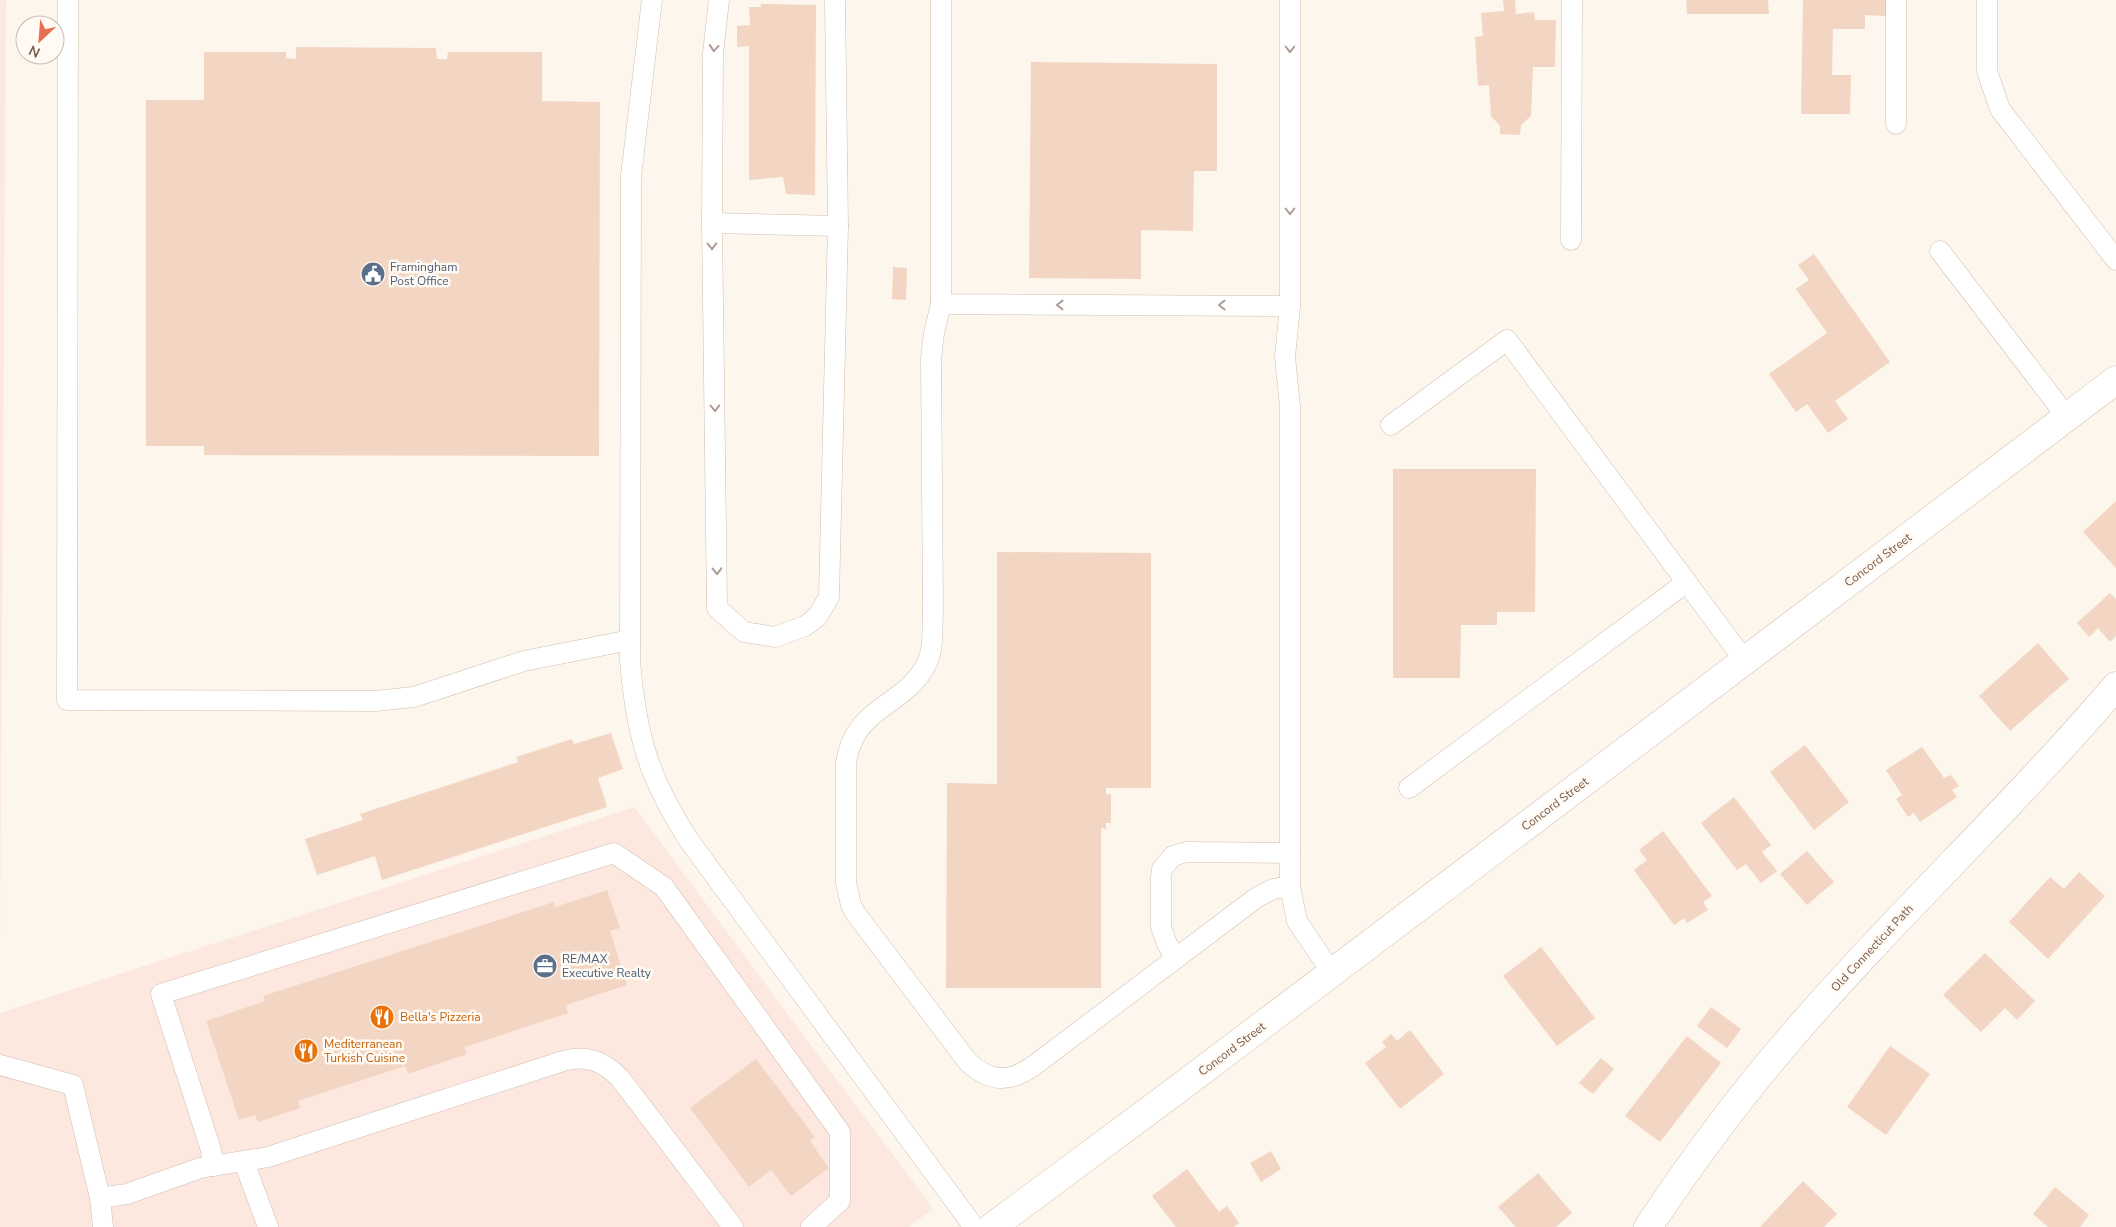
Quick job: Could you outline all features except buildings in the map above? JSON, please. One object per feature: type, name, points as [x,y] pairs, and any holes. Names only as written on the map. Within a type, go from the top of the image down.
[{"type":"main road","name":"Concord Street","points":[[992,1227],[1332,973],[2116,380]]},
{"type":"main road","name":"Old Connecticut Path","points":[[1648,1227],[1721,1124],[1786,1042],[1872,947],[2029,783],[2116,686]]},
{"type":"lane","points":[[68,0],[67,700],[375,702],[414,697],[524,661],[630,640]]},
{"type":"lane","points":[[652,0],[631,176],[630,640],[635,709],[645,755],[664,800],[676,820],[974,1227]]},
{"type":"lane","points":[[719,0],[714,54],[712,223],[717,608],[744,632],[775,637],[805,626],[817,617],[829,597],[838,226],[834,0]]},
{"type":"lane","points":[[941,0],[941,304],[934,333],[932,359],[933,610],[931,651],[922,672],[914,682],[863,722],[850,745],[846,764],[846,883],[851,906],[968,1062],[985,1075],[1006,1078],[1024,1072],[1256,898],[1273,889],[1290,886]]},
{"type":"lane","points":[[1290,0],[1290,306],[1286,358],[1290,406],[1290,886],[1297,921],[1332,973]]},
{"type":"lane","points":[[1571,240],[1572,0]]},
{"type":"lane","points":[[1896,0],[1896,124]]},
{"type":"lane","points":[[1987,0],[1987,71],[2000,109],[2116,260]]},
{"type":"lane","points":[[712,223],[838,226]]},
{"type":"lane","points":[[1940,251],[2067,416]]},
{"type":"lane","points":[[941,304],[1290,306]]},
{"type":"lane","points":[[1391,425],[1507,340],[1745,661]]},
{"type":"lane","points":[[1409,788],[1687,582]]},
{"type":"lane","points":[[1176,958],[1164,936],[1160,917],[1162,869],[1173,856],[1186,852],[1290,852]]},
{"type":"lane","points":[[212,1166],[211,1150],[161,994],[614,853],[664,886],[840,1132],[840,1201],[812,1227]]},
{"type":"lane","points":[[100,1198],[127,1194],[186,1172],[268,1156],[563,1061],[583,1058],[604,1064],[620,1078],[733,1227]]},
{"type":"lane","points":[[0,1065],[74,1085],[100,1198],[103,1227]]},
{"type":"lane","points":[[244,1162],[268,1227]]},
{"type":"shaded area","points":[[0,0],[6,0],[0,940]]},
{"type":"shaded area","points":[[634,807],[933,1209],[908,1227],[0,1227],[0,1013]]},
{"type":"place","name":"Framingham Post Office","points":[[373,274]]},
{"type":"place","name":"RE/MAX Executive Realty","points":[[545,966]]},
{"type":"place","name":"Bella's Pizzeria","points":[[382,1017]]},
{"type":"place","name":"Mediterranean Turkish Cuisine","points":[[306,1051]]}]
